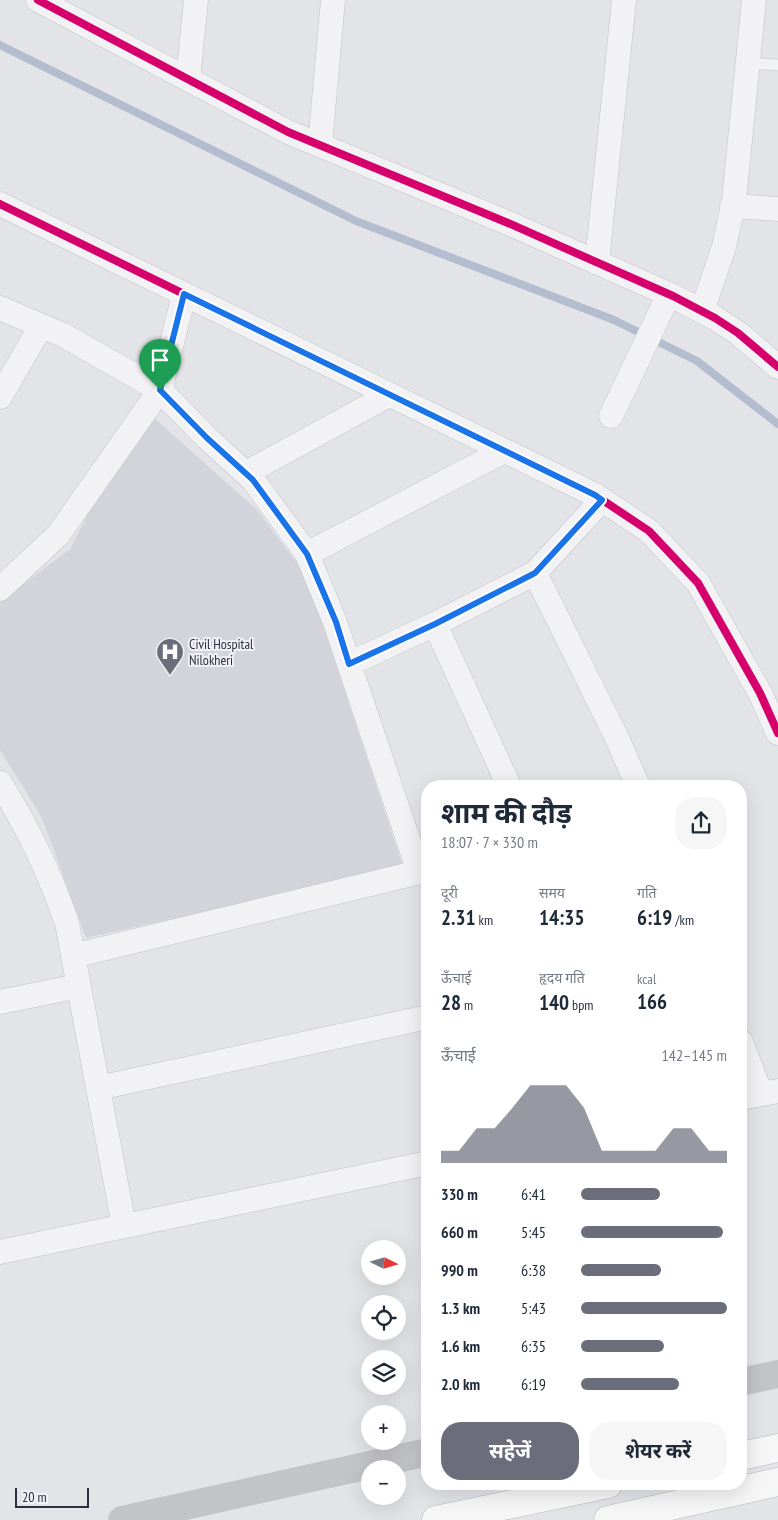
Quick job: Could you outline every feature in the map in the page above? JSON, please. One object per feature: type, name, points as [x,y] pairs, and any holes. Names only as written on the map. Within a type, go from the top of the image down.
[{"type":"highway","points":[[747,1455],[778,1448]]},
{"type":"highway","points":[[747,1489],[778,1482]]},
{"type":"highway","points":[[436,1520],[579,1490]]},
{"type":"highway","points":[[608,1520],[742,1490]]},
{"type":"street","points":[[38,0],[288,132],[508,222],[597,262],[665,303],[702,311],[738,333],[778,366]]},
{"type":"street","points":[[188,79],[196,0]]},
{"type":"street","points":[[320,145],[333,0]]},
{"type":"street","points":[[597,262],[624,0]]},
{"type":"street","points":[[702,311],[724,247],[732,206],[754,0]]},
{"type":"street","points":[[0,204],[602,500],[649,531],[698,583],[760,693],[778,733]]},
{"type":"street","points":[[732,206],[778,210]]},
{"type":"street","points":[[0,589],[58,534],[160,390],[184,294]]},
{"type":"street","points":[[611,416],[665,303]]},
{"type":"street","points":[[0,308],[82,345],[160,390],[207,438],[253,480],[307,554],[336,622],[349,664],[421,866]]},
{"type":"street","points":[[0,397],[41,326]]},
{"type":"street","points":[[246,474],[389,395]]},
{"type":"street","points":[[307,554],[504,451]]},
{"type":"street","points":[[349,664],[435,624],[535,573],[602,500]]},
{"type":"street","points":[[535,573],[616,736],[635,780]]},
{"type":"street","points":[[435,624],[506,780]]},
{"type":"street","points":[[0,783],[20,814],[58,898],[67,923],[124,1226]]},
{"type":"street","points":[[73,956],[421,872]]},
{"type":"street","points":[[0,1002],[79,986]]},
{"type":"street","points":[[98,1088],[421,1019]]},
{"type":"street","points":[[747,1059],[760,1095]]},
{"type":"street","points":[[0,1252],[421,1164]]},
{"type":"street","points":[[747,1381],[778,1374]]},
{"type":"street","points":[[122,1520],[421,1454]]},
{"type":"lane","points":[[747,63],[778,65]]},
{"type":"shaded area","name":"Civil Hospital Nilokheri","points":[[143,408],[256,509],[306,575],[403,867],[86,938],[42,818],[0,750],[0,602],[70,549]]},
{"type":"waterway","points":[[0,45],[356,221],[614,320],[697,361],[778,424]]},
{"type":"cycle path","points":[[38,0],[288,132],[508,223],[673,296],[715,318],[738,333],[778,367]]},
{"type":"cycle path","points":[[0,204],[595,495],[649,531],[698,583],[760,693],[778,733]]},
{"type":"place","name":"Civil Hospital Nilokheri","points":[[170,676]]},
{"type":"route","points":[[184,294],[602,500],[535,573],[435,624],[349,664],[336,622],[307,554],[253,480],[207,438],[160,390],[184,294]]}]
